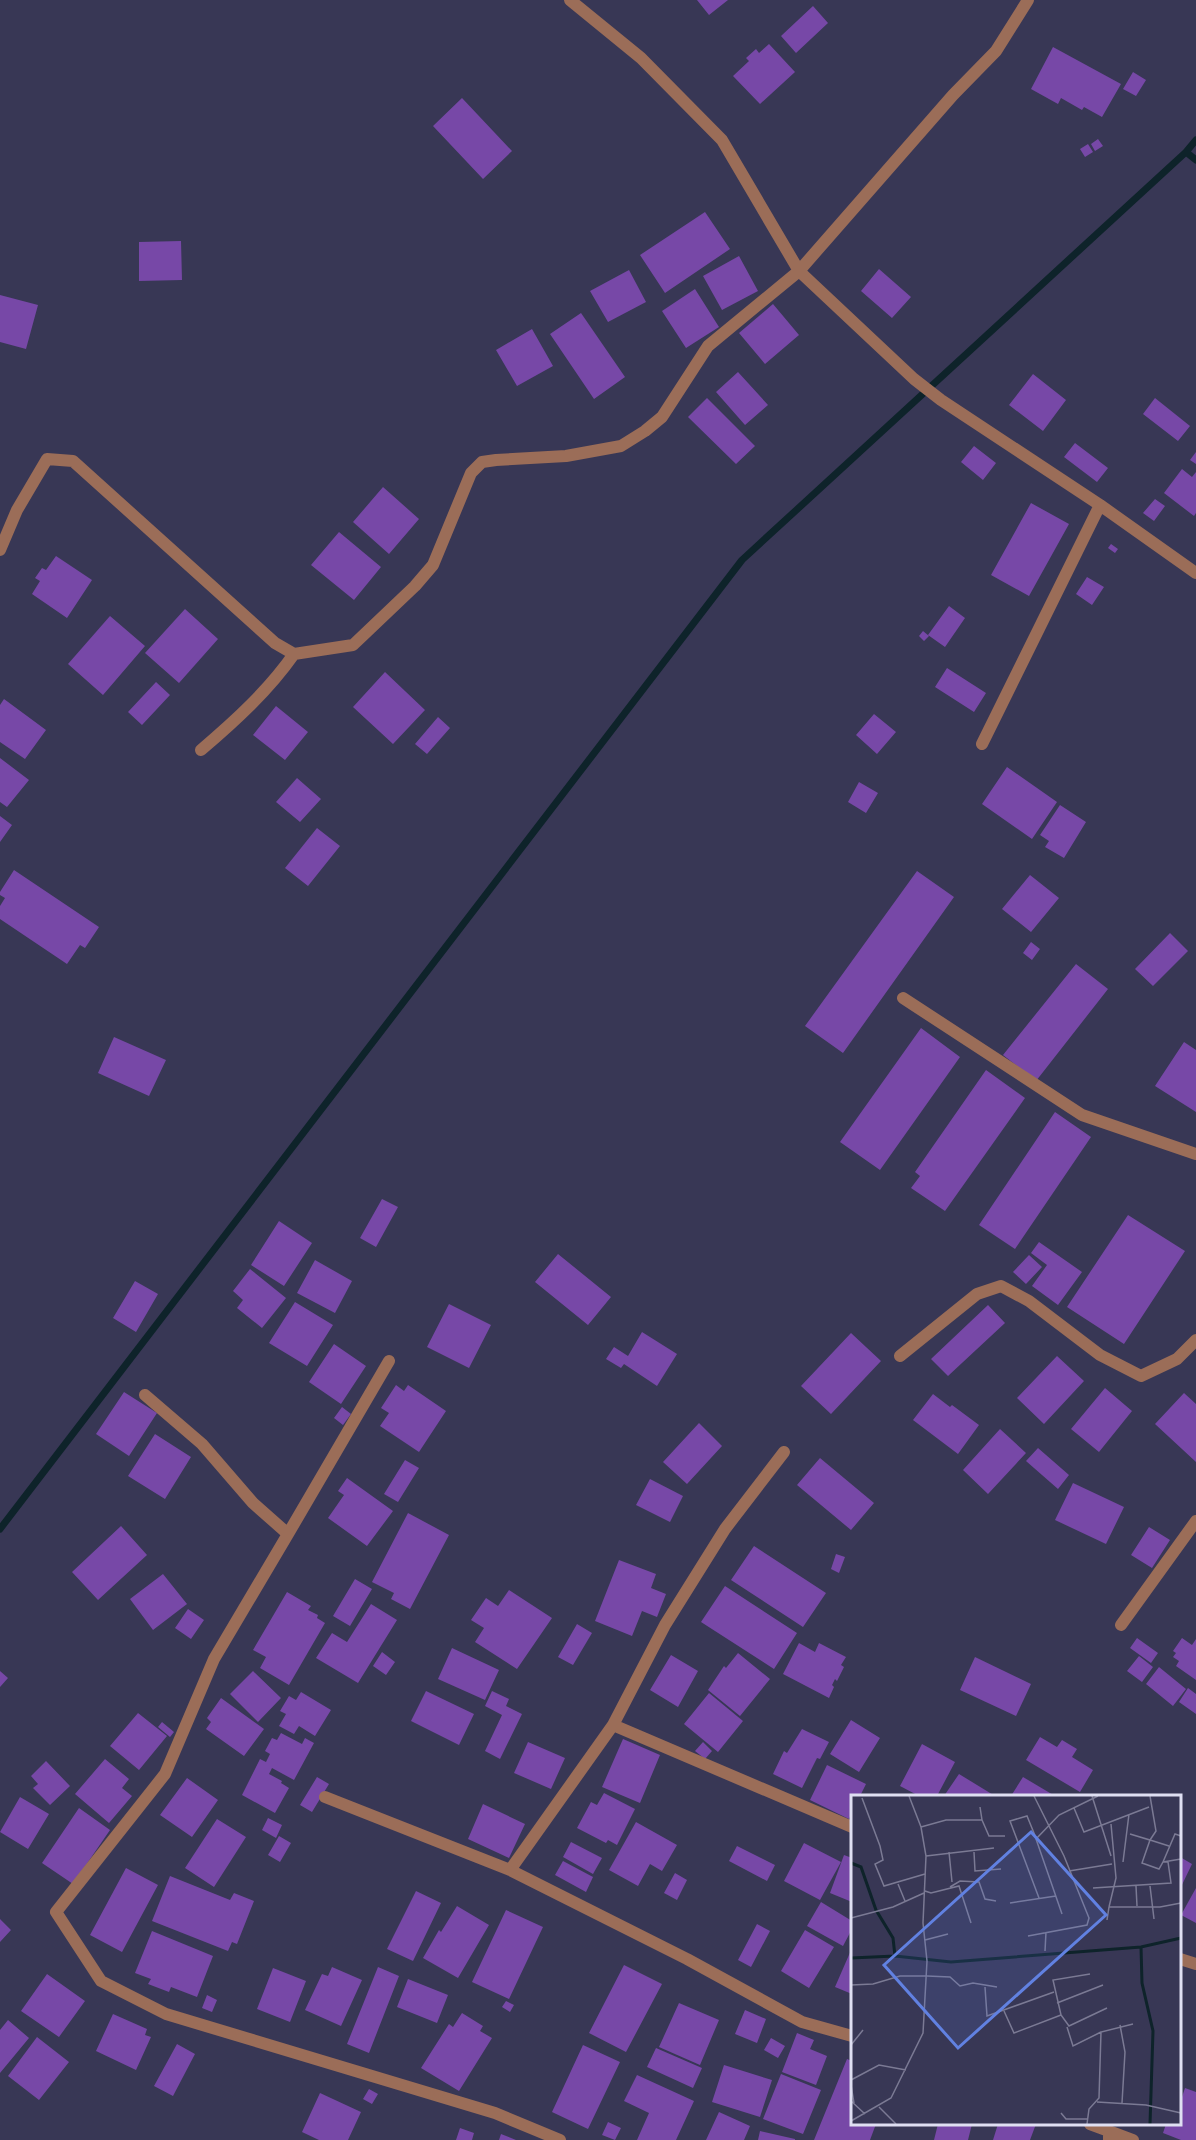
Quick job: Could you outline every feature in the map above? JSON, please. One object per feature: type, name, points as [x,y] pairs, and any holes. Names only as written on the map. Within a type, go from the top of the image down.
[{"type":"street","points":[[570,0],[641,58],[722,140],[799,271],[914,379],[941,400],[1100,505],[1196,573]]},
{"type":"street","points":[[0,550],[17,510],[48,459],[73,461],[275,643],[294,654],[353,645],[415,586],[433,565],[471,473],[482,462],[566,456],[621,446],[662,417],[708,346],[799,271],[953,95],[996,51],[1028,0]]},
{"type":"street","points":[[982,744],[1100,505]]},
{"type":"street","points":[[201,750],[235,721],[278,678],[294,654]]},
{"type":"street","points":[[903,998],[1082,1116],[1196,1154]]},
{"type":"street","points":[[900,1356],[977,1294],[1001,1286],[1029,1300],[1100,1355],[1142,1376],[1177,1359],[1196,1340]]},
{"type":"street","points":[[389,1361],[214,1659],[165,1774],[56,1912],[101,1981],[166,2014],[495,2113],[560,2140]]},
{"type":"street","points":[[145,1395],[202,1444],[253,1503],[288,1534]]},
{"type":"street","points":[[510,1870],[613,1725],[665,1624],[724,1529],[784,1452]]},
{"type":"street","points":[[1121,1625],[1196,1521]]},
{"type":"street","points":[[613,1725],[851,1827]]},
{"type":"street","points":[[325,1797],[510,1870],[687,1959],[802,2022],[851,2036]]},
{"type":"street","points":[[1181,1960],[1196,1964]]},
{"type":"street","points":[[1092,2125],[1109,2136],[1133,2140]]},
{"type":"building","points":[[697,0],[728,0],[709,15]]},
{"type":"building","points":[[813,6],[828,23],[796,53],[781,36]]},
{"type":"building","points":[[769,44],[795,72],[760,104],[733,76],[749,61],[746,58],[756,49],[759,53]]},
{"type":"building","points":[[1053,47],[1121,84],[1102,117],[1084,107],[1082,110],[1061,98],[1058,104],[1031,89]]},
{"type":"building","points":[[1133,72],[1146,80],[1136,96],[1123,89]]},
{"type":"building","points":[[462,98],[512,151],[483,179],[433,126]]},
{"type":"building","points":[[1098,139],[1103,146],[1095,151],[1091,144]]},
{"type":"building","points":[[1088,144],[1093,152],[1085,157],[1080,149]]},
{"type":"building","points":[[705,212],[730,249],[665,293],[640,255]]},
{"type":"building","points":[[181,241],[182,280],[139,281],[139,242]]},
{"type":"building","points":[[739,256],[758,291],[722,310],[703,276]]},
{"type":"building","points":[[879,269],[911,297],[892,318],[861,291]]},
{"type":"building","points":[[629,270],[646,302],[608,322],[590,291]]},
{"type":"building","points":[[695,289],[719,327],[686,348],[662,311]]},
{"type":"building","points":[[0,295],[38,305],[26,349],[0,342]]},
{"type":"building","points":[[773,304],[799,335],[765,364],[739,333]]},
{"type":"building","points":[[581,313],[625,377],[594,399],[550,334]]},
{"type":"building","points":[[532,329],[553,366],[517,386],[496,350]]},
{"type":"building","points":[[738,372],[768,405],[745,425],[716,392]]},
{"type":"building","points":[[1033,374],[1066,400],[1043,431],[1009,405]]},
{"type":"building","points":[[707,398],[755,446],[736,464],[688,417]]},
{"type":"building","points":[[1155,398],[1190,426],[1178,441],[1143,414]]},
{"type":"building","points":[[1075,443],[1108,468],[1097,482],[1064,457]]},
{"type":"building","points":[[974,446],[996,463],[983,480],[961,462]]},
{"type":"building","points":[[1196,452],[1196,464],[1190,460]]},
{"type":"building","points":[[1182,469],[1192,477],[1196,472],[1196,513],[1194,516],[1164,493]]},
{"type":"building","points":[[383,487],[419,519],[389,554],[353,522]]},
{"type":"building","points":[[1155,499],[1165,506],[1154,521],[1143,513]]},
{"type":"building","points":[[1031,503],[1069,524],[1029,596],[991,575]]},
{"type":"building","points":[[339,532],[381,567],[354,600],[311,565]]},
{"type":"building","points":[[1111,544],[1118,549],[1115,553],[1108,548]]},
{"type":"building","points":[[56,556],[92,580],[67,618],[32,594],[40,581],[35,578],[42,568],[46,570]]},
{"type":"building","points":[[1087,577],[1104,587],[1092,605],[1076,594]]},
{"type":"building","points":[[949,606],[965,618],[945,647],[928,635]]},
{"type":"building","points":[[185,609],[218,639],[179,683],[145,653]]},
{"type":"building","points":[[110,616],[145,646],[103,695],[68,664]]},
{"type":"building","points":[[923,631],[929,636],[924,641],[919,636]]},
{"type":"building","points":[[947,668],[986,693],[974,712],[935,687]]},
{"type":"building","points":[[385,672],[425,710],[393,744],[353,707]]},
{"type":"building","points":[[156,682],[170,695],[142,725],[128,712]]},
{"type":"building","points":[[4,699],[46,730],[25,759],[0,742],[0,705]]},
{"type":"building","points":[[276,706],[308,732],[285,760],[253,735]]},
{"type":"building","points":[[874,714],[896,732],[877,754],[856,735]]},
{"type":"building","points":[[438,717],[450,728],[427,754],[415,744]]},
{"type":"building","points":[[0,758],[29,780],[7,807],[0,802]]},
{"type":"building","points":[[1007,767],[1057,802],[1032,839],[982,804]]},
{"type":"building","points":[[297,778],[321,799],[300,822],[276,802]]},
{"type":"building","points":[[859,782],[878,793],[866,813],[848,802]]},
{"type":"building","points":[[1060,805],[1086,822],[1064,858],[1045,847],[1049,841],[1040,835]]},
{"type":"building","points":[[0,816],[12,825],[0,842]]},
{"type":"building","points":[[317,828],[340,846],[308,886],[285,868]]},
{"type":"building","points":[[14,870],[99,927],[85,948],[80,945],[67,964],[0,919],[0,906],[5,898],[0,895],[0,892]]},
{"type":"building","points":[[917,871],[954,897],[843,1053],[805,1026]]},
{"type":"building","points":[[1030,875],[1059,898],[1031,932],[1002,909]]},
{"type":"building","points":[[1170,933],[1188,951],[1153,986],[1135,969]]},
{"type":"building","points":[[1031,942],[1040,949],[1032,960],[1023,953]]},
{"type":"building","points":[[1076,964],[1108,989],[1036,1081],[1003,1055]]},
{"type":"building","points":[[921,1028],[960,1057],[880,1170],[840,1142]]},
{"type":"building","points":[[114,1037],[166,1060],[149,1096],[98,1073]]},
{"type":"building","points":[[1184,1042],[1196,1050],[1196,1112],[1155,1086]]},
{"type":"building","points":[[986,1070],[1025,1098],[945,1211],[911,1188],[920,1176],[915,1172]]},
{"type":"building","points":[[1055,1112],[1091,1137],[1015,1249],[979,1225]]},
{"type":"building","points":[[382,1199],[398,1207],[376,1247],[360,1238]]},
{"type":"building","points":[[1128,1215],[1185,1251],[1124,1344],[1067,1307]]},
{"type":"building","points":[[279,1221],[312,1243],[284,1286],[251,1265]]},
{"type":"building","points":[[1039,1242],[1082,1272],[1058,1305],[1032,1286],[1047,1265],[1031,1253]]},
{"type":"building","points":[[558,1254],[611,1297],[588,1325],[535,1282]]},
{"type":"building","points":[[1029,1255],[1042,1267],[1026,1284],[1013,1272]]},
{"type":"building","points":[[315,1260],[352,1281],[335,1313],[297,1293]]},
{"type":"building","points":[[250,1269],[286,1298],[262,1328],[237,1308],[243,1300],[233,1291]]},
{"type":"building","points":[[135,1281],[158,1294],[136,1332],[113,1318]]},
{"type":"building","points":[[295,1302],[333,1325],[307,1366],[269,1343]]},
{"type":"building","points":[[449,1304],[491,1325],[469,1368],[427,1347]]},
{"type":"building","points":[[988,1305],[1005,1323],[948,1376],[931,1359]]},
{"type":"building","points":[[642,1332],[677,1354],[657,1386],[624,1364],[621,1368],[606,1359],[614,1347],[628,1356]]},
{"type":"building","points":[[851,1333],[881,1361],[831,1414],[801,1386]]},
{"type":"building","points":[[334,1344],[366,1366],[341,1404],[309,1382]]},
{"type":"building","points":[[1057,1356],[1084,1381],[1044,1424],[1017,1398]]},
{"type":"building","points":[[396,1385],[404,1391],[408,1385],[446,1411],[419,1452],[380,1426],[389,1413],[381,1408]]},
{"type":"building","points":[[1105,1388],[1132,1411],[1099,1452],[1071,1429]]},
{"type":"building","points":[[124,1392],[157,1413],[129,1456],[96,1434]]},
{"type":"building","points":[[1184,1393],[1196,1404],[1196,1462],[1155,1424]]},
{"type":"building","points":[[933,1394],[979,1425],[958,1454],[913,1420]]},
{"type":"building","points":[[342,1407],[351,1414],[343,1425],[334,1418]]},
{"type":"building","points":[[699,1423],[722,1446],[687,1484],[663,1462]]},
{"type":"building","points":[[1000,1429],[1026,1453],[988,1494],[963,1470]]},
{"type":"building","points":[[155,1434],[191,1457],[165,1499],[128,1476]]},
{"type":"building","points":[[1038,1448],[1069,1475],[1058,1489],[1026,1461]]},
{"type":"building","points":[[820,1458],[874,1503],[851,1530],[797,1485]]},
{"type":"building","points":[[405,1460],[419,1468],[398,1502],[384,1494]]},
{"type":"building","points":[[347,1478],[393,1511],[367,1546],[328,1518],[344,1495],[338,1491]]},
{"type":"building","points":[[650,1479],[683,1496],[670,1522],[636,1505]]},
{"type":"building","points":[[1073,1483],[1124,1507],[1106,1544],[1055,1520]]},
{"type":"building","points":[[408,1513],[449,1535],[410,1609],[391,1599],[394,1593],[372,1582]]},
{"type":"building","points":[[121,1526],[147,1555],[98,1600],[72,1572]]},
{"type":"building","points":[[1149,1527],[1170,1540],[1152,1568],[1131,1555]]},
{"type":"building","points":[[754,1546],[826,1593],[803,1627],[731,1580]]},
{"type":"building","points":[[836,1554],[845,1557],[839,1573],[831,1569]]},
{"type":"building","points":[[619,1560],[656,1574],[651,1588],[666,1594],[657,1617],[642,1611],[632,1636],[595,1621]]},
{"type":"building","points":[[163,1574],[187,1604],[153,1630],[130,1599]]},
{"type":"building","points":[[355,1579],[372,1589],[350,1626],[333,1616]]},
{"type":"building","points":[[725,1586],[797,1633],[774,1669],[701,1622]]},
{"type":"building","points":[[509,1590],[552,1618],[517,1669],[475,1642],[484,1628],[471,1620],[486,1598],[498,1606]]},
{"type":"building","points":[[287,1592],[311,1606],[308,1610],[318,1615],[317,1618],[325,1623],[289,1685],[260,1668],[266,1657],[253,1650]]},
{"type":"building","points":[[371,1604],[397,1620],[358,1683],[316,1658],[332,1633],[347,1642]]},
{"type":"building","points":[[188,1609],[204,1620],[191,1639],[175,1628]]},
{"type":"building","points":[[577,1624],[592,1633],[573,1665],[558,1657]]},
{"type":"building","points":[[1137,1638],[1158,1653],[1151,1663],[1130,1648]]},
{"type":"building","points":[[1182,1638],[1192,1645],[1196,1639],[1196,1680],[1176,1666],[1179,1661],[1173,1657],[1176,1653],[1173,1651]]},
{"type":"building","points":[[799,1643],[815,1652],[819,1643],[846,1657],[841,1665],[844,1667],[837,1681],[835,1679],[832,1685],[834,1687],[829,1698],[783,1674]]},
{"type":"building","points":[[452,1648],[499,1670],[485,1700],[438,1679]]},
{"type":"building","points":[[382,1652],[395,1662],[386,1675],[373,1666]]},
{"type":"building","points":[[738,1653],[770,1679],[740,1716],[708,1690],[724,1666],[726,1668]]},
{"type":"building","points":[[671,1655],[698,1671],[678,1707],[650,1690]]},
{"type":"building","points":[[1139,1656],[1153,1667],[1142,1682],[1127,1671]]},
{"type":"building","points":[[975,1657],[1031,1684],[1016,1716],[960,1690]]},
{"type":"building","points":[[1159,1667],[1186,1689],[1173,1706],[1146,1684]]},
{"type":"building","points":[[0,1671],[8,1678],[0,1687]]},
{"type":"building","points":[[253,1671],[281,1698],[258,1722],[230,1694]]},
{"type":"building","points":[[1188,1688],[1196,1694],[1196,1714],[1179,1702]]},
{"type":"building","points":[[426,1691],[474,1714],[459,1745],[411,1721]]},
{"type":"building","points":[[492,1691],[509,1699],[506,1706],[522,1714],[500,1759],[485,1751],[502,1715],[485,1706]]},
{"type":"building","points":[[301,1692],[331,1710],[315,1736],[299,1726],[294,1734],[279,1726],[286,1714],[280,1711],[289,1696],[296,1700]]},
{"type":"building","points":[[709,1693],[743,1721],[718,1752],[684,1724]]},
{"type":"building","points":[[221,1698],[264,1729],[244,1756],[206,1729],[211,1722],[207,1718]]},
{"type":"building","points":[[138,1713],[167,1736],[139,1770],[110,1746]]},
{"type":"building","points":[[851,1720],[880,1738],[859,1772],[830,1754]]},
{"type":"building","points":[[162,1722],[174,1732],[170,1737],[158,1727]]},
{"type":"building","points":[[802,1729],[829,1742],[820,1759],[817,1758],[802,1788],[773,1774],[784,1751],[787,1753]]},
{"type":"building","points":[[281,1733],[302,1744],[305,1738],[314,1743],[294,1780],[272,1768],[269,1774],[289,1788],[275,1813],[242,1795],[260,1759],[266,1762],[270,1754],[265,1751],[272,1738],[277,1740]]},
{"type":"building","points":[[1040,1737],[1057,1747],[1062,1740],[1077,1749],[1072,1757],[1093,1770],[1080,1792],[1026,1760]]},
{"type":"building","points":[[623,1739],[660,1755],[640,1803],[602,1787]]},
{"type":"building","points":[[528,1742],[565,1758],[551,1789],[514,1773]]},
{"type":"building","points":[[703,1742],[712,1751],[705,1759],[695,1751]]},
{"type":"building","points":[[922,1744],[955,1762],[938,1795],[917,1795],[900,1786]]},
{"type":"building","points":[[105,1759],[129,1779],[122,1788],[132,1796],[109,1823],[75,1794]]},
{"type":"building","points":[[46,1761],[70,1786],[50,1805],[33,1788],[38,1784],[31,1776]]},
{"type":"building","points":[[827,1765],[866,1784],[860,1795],[851,1795],[849,1819],[810,1800]]},
{"type":"building","points":[[959,1774],[993,1795],[945,1795]]},
{"type":"building","points":[[317,1777],[329,1784],[312,1812],[300,1805]]},
{"type":"building","points":[[1023,1777],[1053,1795],[1012,1795]]},
{"type":"building","points":[[187,1778],[218,1800],[192,1837],[160,1815]]},
{"type":"building","points":[[604,1793],[635,1809],[617,1845],[608,1840],[606,1843],[577,1828],[591,1802],[597,1805]]},
{"type":"building","points":[[20,1797],[49,1814],[28,1849],[0,1832]]},
{"type":"building","points":[[483,1804],[525,1824],[509,1858],[468,1839]]},
{"type":"building","points":[[79,1808],[110,1830],[73,1884],[42,1863]]},
{"type":"building","points":[[268,1818],[282,1825],[276,1838],[262,1830]]},
{"type":"building","points":[[217,1819],[246,1837],[214,1887],[185,1868]]},
{"type":"building","points":[[636,1822],[677,1845],[662,1871],[650,1864],[638,1886],[609,1870]]},
{"type":"building","points":[[279,1836],[291,1843],[280,1862],[268,1855]]},
{"type":"building","points":[[571,1842],[602,1858],[593,1874],[563,1857]]},
{"type":"building","points":[[804,1843],[841,1862],[820,1900],[784,1881]]},
{"type":"building","points":[[737,1846],[775,1865],[767,1881],[729,1861]]},
{"type":"building","points":[[844,1855],[851,1858],[851,1902],[830,1893]]},
{"type":"building","points":[[1181,1858],[1192,1864],[1181,1887]]},
{"type":"building","points":[[563,1861],[593,1877],[586,1892],[555,1875]]},
{"type":"building","points":[[126,1868],[158,1885],[122,1952],[90,1935]]},
{"type":"building","points":[[675,1873],[687,1880],[677,1900],[664,1893]]},
{"type":"building","points":[[170,1876],[230,1900],[234,1893],[254,1901],[237,1944],[232,1942],[228,1951],[152,1921]]},
{"type":"building","points":[[1196,1888],[1196,1923],[1181,1915]]},
{"type":"building","points":[[416,1891],[441,1903],[413,1961],[387,1949]]},
{"type":"building","points":[[821,1902],[851,1920],[851,1931],[843,1946],[807,1926]]},
{"type":"building","points":[[457,1906],[489,1925],[458,1978],[423,1958],[439,1930],[441,1932]]},
{"type":"building","points":[[506,1910],[543,1927],[509,1999],[472,1982]]},
{"type":"building","points":[[0,1919],[11,1930],[0,1942]]},
{"type":"building","points":[[757,1924],[770,1931],[751,1967],[738,1960]]},
{"type":"building","points":[[805,1930],[834,1947],[809,1988],[781,1971]]},
{"type":"building","points":[[152,1931],[213,1956],[197,1997],[171,1987],[169,1992],[148,1984],[151,1979],[135,1973]]},
{"type":"building","points":[[851,1950],[851,1994],[835,1987]]},
{"type":"building","points":[[624,1965],[662,1984],[626,2052],[589,2033]]},
{"type":"building","points":[[332,1967],[362,1980],[341,2026],[305,2010],[322,1974],[328,1976]]},
{"type":"building","points":[[378,1967],[399,1976],[369,2053],[347,2044]]},
{"type":"building","points":[[273,1968],[306,1981],[290,2022],[257,2009]]},
{"type":"building","points":[[47,1974],[85,2001],[59,2037],[21,2011]]},
{"type":"building","points":[[408,1979],[448,1995],[437,2023],[397,2007]]},
{"type":"building","points":[[207,1995],[217,2000],[212,2012],[202,2008]]},
{"type":"building","points":[[506,2001],[514,2005],[510,2012],[502,2007]]},
{"type":"building","points":[[679,2003],[719,2020],[700,2065],[659,2047]]},
{"type":"building","points":[[745,2010],[766,2019],[757,2043],[735,2034]]},
{"type":"building","points":[[462,2013],[483,2026],[480,2031],[492,2038],[459,2091],[421,2068],[449,2024],[453,2027]]},
{"type":"building","points":[[113,2014],[147,2029],[145,2035],[151,2037],[136,2070],[96,2051]]},
{"type":"building","points":[[8,2020],[29,2038],[0,2073],[0,2030]]},
{"type":"building","points":[[797,2033],[814,2040],[810,2049],[827,2056],[816,2085],[782,2072]]},
{"type":"building","points":[[37,2037],[69,2062],[39,2100],[8,2076]]},
{"type":"building","points":[[771,2038],[785,2046],[778,2058],[764,2050]]},
{"type":"building","points":[[177,2044],[195,2054],[173,2096],[154,2086]]},
{"type":"building","points":[[583,2045],[620,2062],[588,2129],[552,2112]]},
{"type":"building","points":[[656,2048],[702,2068],[693,2088],[647,2067]]},
{"type":"building","points":[[847,2059],[851,2061],[851,2125],[876,2125],[870,2140],[814,2140]]},
{"type":"building","points":[[724,2065],[772,2080],[760,2117],[712,2102]]},
{"type":"building","points":[[781,2074],[821,2090],[803,2134],[763,2119]]},
{"type":"building","points":[[637,2075],[694,2101],[676,2140],[637,2140],[649,2113],[624,2101]]},
{"type":"building","points":[[1185,2088],[1196,2092],[1196,2140],[1181,2140],[1163,2133],[1166,2125],[1181,2125],[1181,2100]]},
{"type":"building","points":[[369,2089],[378,2094],[372,2104],[363,2099]]},
{"type":"building","points":[[320,2093],[361,2112],[348,2140],[319,2140],[302,2132]]},
{"type":"building","points":[[719,2112],[750,2126],[744,2140],[706,2140]]},
{"type":"building","points":[[608,2122],[621,2128],[615,2140],[602,2135]]},
{"type":"building","points":[[938,2125],[972,2125],[968,2140],[934,2140]]},
{"type":"building","points":[[998,2125],[1036,2125],[1030,2140],[993,2140]]},
{"type":"building","points":[[460,2128],[474,2133],[472,2140],[456,2140]]},
{"type":"building","points":[[760,2131],[795,2139],[795,2140],[758,2140]]},
{"type":"building","points":[[501,2134],[516,2140],[499,2140]]},
{"type":"waterway","points":[[0,1529],[742,560],[1186,152],[1196,140]]},
{"type":"waterway","points":[[1186,152],[1196,160]]}]
